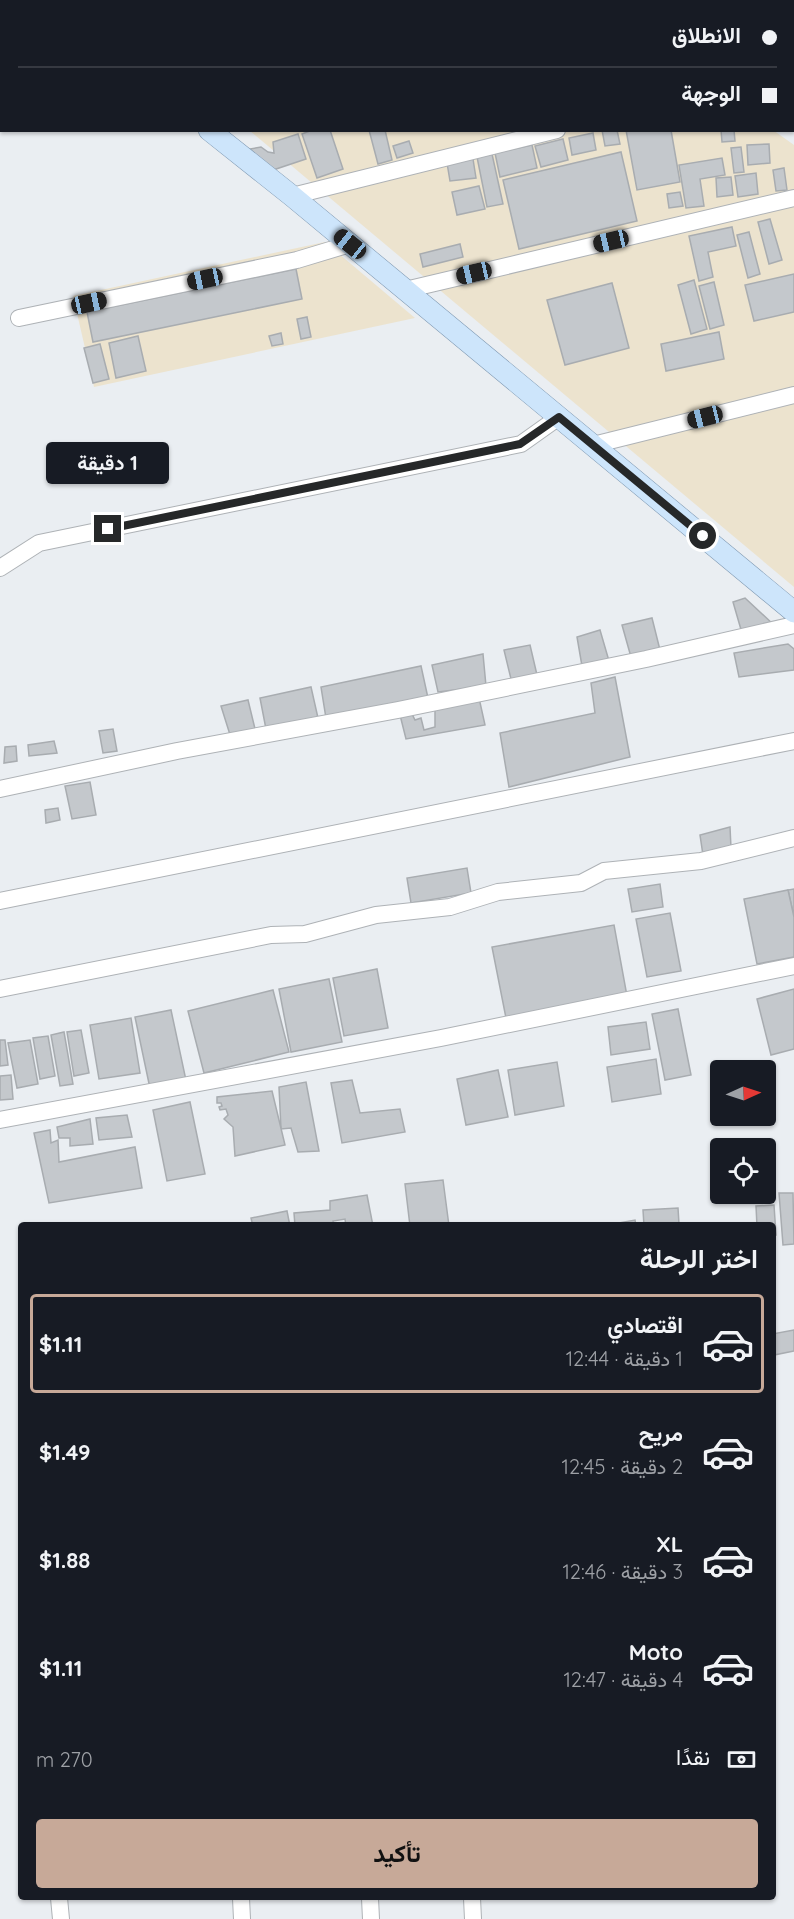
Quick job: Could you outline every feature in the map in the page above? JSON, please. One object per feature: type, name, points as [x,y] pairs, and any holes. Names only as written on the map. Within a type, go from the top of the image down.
[{"type":"main road","points":[[212,132],[794,612]]},
{"type":"street","points":[[292,196],[549,132]]},
{"type":"street","points":[[405,290],[794,198]]},
{"type":"street","points":[[19,318],[297,260],[350,244]]},
{"type":"street","points":[[593,445],[794,395]]},
{"type":"street","points":[[0,568],[39,543],[520,444],[559,417]]},
{"type":"street","points":[[0,789],[177,751],[420,706],[794,626]]},
{"type":"street","points":[[0,901],[794,741]]},
{"type":"street","points":[[0,988],[271,935],[305,934],[376,915],[450,907],[498,892],[581,883],[604,871],[701,861],[794,838]]},
{"type":"street","points":[[0,1120],[418,1042],[794,966]]},
{"type":"street","points":[[59,1900],[61,1919]]},
{"type":"street","points":[[241,1900],[242,1919]]},
{"type":"street","points":[[370,1900],[371,1919]]},
{"type":"street","points":[[472,1900],[473,1919]]},
{"type":"shaded area","points":[[251,132],[776,132],[794,145],[794,587]]},
{"type":"shaded area","points":[[325,242],[415,318],[94,387],[73,296]]},
{"type":"building","points":[[331,132],[343,169],[317,178],[302,134]]},
{"type":"building","points":[[370,132],[385,132],[392,160],[378,164]]},
{"type":"building","points":[[602,132],[617,132],[620,144],[605,146]]},
{"type":"building","points":[[626,132],[671,132],[680,182],[637,190]]},
{"type":"building","points":[[721,132],[734,132],[735,141],[722,142]]},
{"type":"building","points":[[593,133],[596,150],[572,155],[569,138]]},
{"type":"building","points":[[298,134],[306,159],[267,172],[250,149],[261,147],[274,153],[273,142]]},
{"type":"building","points":[[563,139],[568,160],[541,167],[535,146]]},
{"type":"building","points":[[409,141],[413,153],[397,158],[393,146]]},
{"type":"building","points":[[769,144],[770,163],[748,165],[747,145]]},
{"type":"building","points":[[532,145],[537,168],[500,177],[495,153]]},
{"type":"building","points":[[741,147],[744,172],[734,173],[731,148]]},
{"type":"building","points":[[621,152],[637,221],[519,249],[503,180]]},
{"type":"building","points":[[492,154],[503,204],[487,207],[477,157]]},
{"type":"building","points":[[722,158],[725,175],[700,179],[704,206],[686,208],[679,165]]},
{"type":"building","points":[[473,159],[476,178],[450,181],[447,163]]},
{"type":"building","points":[[784,168],[787,190],[776,191],[773,170]]},
{"type":"building","points":[[756,173],[758,194],[738,197],[735,176]]},
{"type":"building","points":[[731,177],[733,195],[717,197],[716,178]]},
{"type":"building","points":[[479,186],[485,209],[457,215],[452,192]]},
{"type":"building","points":[[680,192],[683,206],[669,208],[667,194]]},
{"type":"building","points":[[770,219],[782,260],[769,264],[758,222]]},
{"type":"building","points":[[732,227],[736,246],[708,252],[713,277],[699,281],[689,236]]},
{"type":"building","points":[[749,232],[760,274],[748,278],[737,235]]},
{"type":"building","points":[[460,244],[463,257],[423,267],[420,254]]},
{"type":"building","points":[[296,269],[302,299],[93,342],[87,312]]},
{"type":"building","points":[[794,274],[794,312],[754,321],[745,285]]},
{"type":"building","points":[[694,280],[707,329],[691,334],[678,285]]},
{"type":"building","points":[[714,282],[724,325],[710,329],[699,286]]},
{"type":"building","points":[[612,283],[629,348],[565,365],[547,300]]},
{"type":"building","points":[[307,317],[311,337],[301,339],[297,319]]},
{"type":"building","points":[[719,332],[724,359],[666,371],[661,344]]},
{"type":"building","points":[[281,333],[283,344],[272,346],[269,336]]},
{"type":"building","points":[[138,336],[146,371],[116,378],[109,343]]},
{"type":"building","points":[[100,344],[109,379],[93,383],[84,348]]},
{"type":"building","points":[[745,598],[774,625],[742,633],[733,602]]},
{"type":"building","points":[[652,618],[660,650],[631,657],[622,625]]},
{"type":"building","points":[[600,630],[609,661],[582,666],[577,637]]},
{"type":"building","points":[[788,644],[794,649],[794,670],[739,677],[734,653]]},
{"type":"building","points":[[530,645],[537,675],[511,679],[504,650]]},
{"type":"building","points":[[483,654],[486,686],[438,692],[432,665]]},
{"type":"building","points":[[421,666],[428,698],[326,718],[321,687]]},
{"type":"building","points":[[615,677],[630,757],[509,787],[500,733],[595,713],[591,683]]},
{"type":"building","points":[[311,687],[318,718],[266,729],[260,698]]},
{"type":"building","points":[[479,698],[485,725],[406,739],[400,715],[411,712],[415,720],[421,718],[424,730],[435,727],[435,707]]},
{"type":"building","points":[[248,700],[256,733],[231,738],[221,706]]},
{"type":"building","points":[[113,729],[117,751],[103,753],[99,731]]},
{"type":"building","points":[[54,741],[57,753],[29,756],[28,745]]},
{"type":"building","points":[[16,746],[17,761],[4,763],[5,747]]},
{"type":"building","points":[[90,782],[96,815],[72,819],[65,786]]},
{"type":"building","points":[[58,808],[60,820],[46,823],[45,810]]},
{"type":"building","points":[[730,827],[731,848],[703,855],[700,835]]},
{"type":"building","points":[[467,868],[471,893],[411,903],[407,878]]},
{"type":"building","points":[[660,884],[663,907],[632,912],[628,889]]},
{"type":"building","points":[[794,889],[794,917],[788,890]]},
{"type":"building","points":[[788,890],[794,917],[794,957],[757,964],[744,899]]},
{"type":"building","points":[[670,913],[681,971],[647,977],[636,919]]},
{"type":"building","points":[[614,925],[627,996],[506,1018],[492,947]]},
{"type":"building","points":[[377,969],[388,1028],[344,1036],[333,978]]},
{"type":"building","points":[[329,979],[342,1042],[291,1052],[279,989]]},
{"type":"building","points":[[794,989],[794,1049],[771,1055],[757,999]]},
{"type":"building","points":[[273,990],[289,1052],[204,1073],[188,1011]]},
{"type":"building","points":[[678,1009],[691,1075],[665,1080],[652,1014]]},
{"type":"building","points":[[171,1010],[187,1085],[151,1093],[135,1017]]},
{"type":"building","points":[[131,1018],[140,1073],[99,1079],[90,1025]]},
{"type":"building","points":[[646,1022],[650,1049],[611,1055],[608,1027]]},
{"type":"building","points":[[81,1030],[89,1073],[74,1076],[67,1032]]},
{"type":"building","points":[[64,1032],[73,1084],[60,1086],[51,1035]]},
{"type":"building","points":[[48,1036],[55,1076],[40,1079],[33,1038]]},
{"type":"building","points":[[0,1040],[5,1040],[8,1065],[0,1066]]},
{"type":"building","points":[[30,1040],[38,1084],[17,1088],[8,1043]]},
{"type":"building","points":[[656,1059],[661,1094],[612,1102],[607,1067]]},
{"type":"building","points":[[557,1062],[564,1106],[515,1115],[508,1070]]},
{"type":"building","points":[[498,1070],[508,1117],[466,1125],[457,1079]]},
{"type":"building","points":[[11,1075],[13,1099],[0,1100],[0,1076]]},
{"type":"building","points":[[352,1080],[360,1113],[400,1109],[405,1132],[342,1143],[331,1083]]},
{"type":"building","points":[[306,1082],[319,1151],[298,1152],[291,1128],[281,1129],[279,1087]]},
{"type":"building","points":[[272,1091],[285,1145],[235,1156],[233,1127],[224,1119],[228,1115],[226,1109],[220,1110],[219,1107],[222,1106],[221,1103],[217,1103],[217,1097]]},
{"type":"building","points":[[190,1102],[205,1174],[167,1181],[153,1110]]},
{"type":"building","points":[[127,1115],[132,1137],[99,1140],[96,1118]]},
{"type":"building","points":[[90,1119],[93,1144],[70,1146],[70,1138],[59,1138],[57,1127]]},
{"type":"building","points":[[50,1130],[51,1143],[58,1140],[59,1162],[135,1147],[142,1188],[49,1203],[34,1133]]},
{"type":"building","points":[[443,1180],[448,1222],[410,1222],[405,1184]]},
{"type":"building","points":[[779,1193],[793,1193],[794,1244],[783,1245]]},
{"type":"building","points":[[367,1195],[372,1222],[345,1222],[345,1219],[333,1222],[295,1222],[294,1213],[330,1210],[330,1201]]},
{"type":"building","points":[[774,1205],[775,1222],[757,1222],[756,1206]]},
{"type":"building","points":[[678,1208],[679,1222],[644,1222],[643,1210]]},
{"type":"building","points":[[287,1211],[289,1222],[252,1222],[251,1218]]},
{"type":"building","points":[[794,1330],[794,1351],[776,1355],[776,1333]]},
{"type":"route","points":[[108,529],[520,444],[559,417],[703,536]]}]
